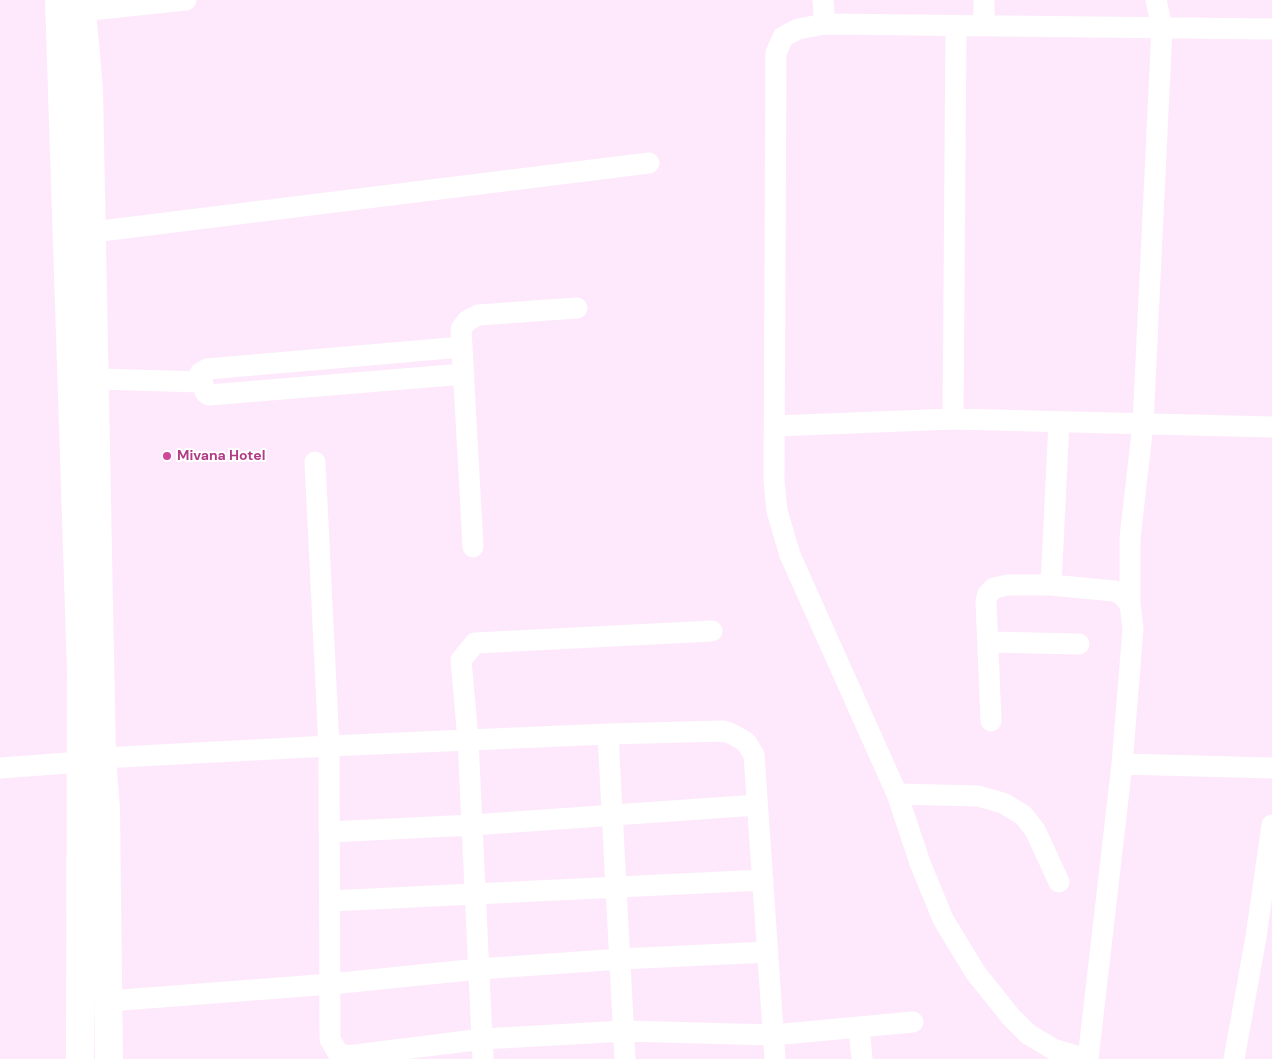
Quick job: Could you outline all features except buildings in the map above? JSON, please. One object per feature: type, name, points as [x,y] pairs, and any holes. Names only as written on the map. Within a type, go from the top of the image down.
[{"type":"main road","points":[[74,4],[89,89],[96,379],[92,760],[80,1059]]},
{"type":"main road","points":[[74,4],[81,660],[92,760],[106,809],[109,1059]]},
{"type":"street","points":[[74,4],[186,0]]},
{"type":"street","points":[[823,0],[825,24]]},
{"type":"street","points":[[984,0],[984,26]]},
{"type":"street","points":[[1156,0],[1162,28],[1143,424],[1130,538],[1130,604],[1133,628],[1122,764],[1087,1059],[1053,1049],[1028,1034],[1011,1017],[975,972],[944,919],[920,863],[897,794],[790,555],[777,511],[775,426],[776,53],[783,37],[798,29],[825,24],[956,26],[984,26],[1162,28],[1272,29]]},
{"type":"street","points":[[953,419],[956,26]]},
{"type":"street","points":[[93,232],[649,163]]},
{"type":"street","points":[[473,547],[462,329],[467,321],[478,315],[577,308]]},
{"type":"street","points":[[462,347],[207,369],[200,373],[205,392],[209,396],[464,374]]},
{"type":"street","points":[[96,379],[202,382]]},
{"type":"street","points":[[775,426],[953,419],[1272,427]]},
{"type":"street","points":[[1052,584],[1059,422]]},
{"type":"street","points":[[316,462],[329,746],[330,1039],[338,1053],[346,1056],[483,1049],[625,1031],[773,1035],[913,1022]]},
{"type":"street","points":[[991,721],[986,601],[988,594],[994,588],[1008,584],[1052,584],[1114,591],[1121,594],[1130,604]]},
{"type":"street","points":[[483,1049],[468,740],[461,660],[475,643],[712,631]]},
{"type":"street","points":[[988,642],[1079,644]]},
{"type":"street","points":[[0,768],[92,760],[329,746],[608,734],[724,731],[732,734],[746,742],[754,755],[775,1059]]},
{"type":"street","points":[[608,734],[625,1059]]},
{"type":"street","points":[[1122,764],[1272,768]]},
{"type":"street","points":[[897,794],[978,796],[1003,803],[1023,815],[1035,830],[1058,882]]},
{"type":"street","points":[[330,832],[472,825],[758,805]]},
{"type":"street","points":[[1234,1059],[1264,937],[1272,826]]},
{"type":"street","points":[[330,901],[763,880]]},
{"type":"street","points":[[108,1001],[331,984],[479,969],[621,959],[768,952]]},
{"type":"street","points":[[859,1027],[862,1059]]},
{"type":"place","name":"Mivana Hotel","points":[[167,456]]}]
